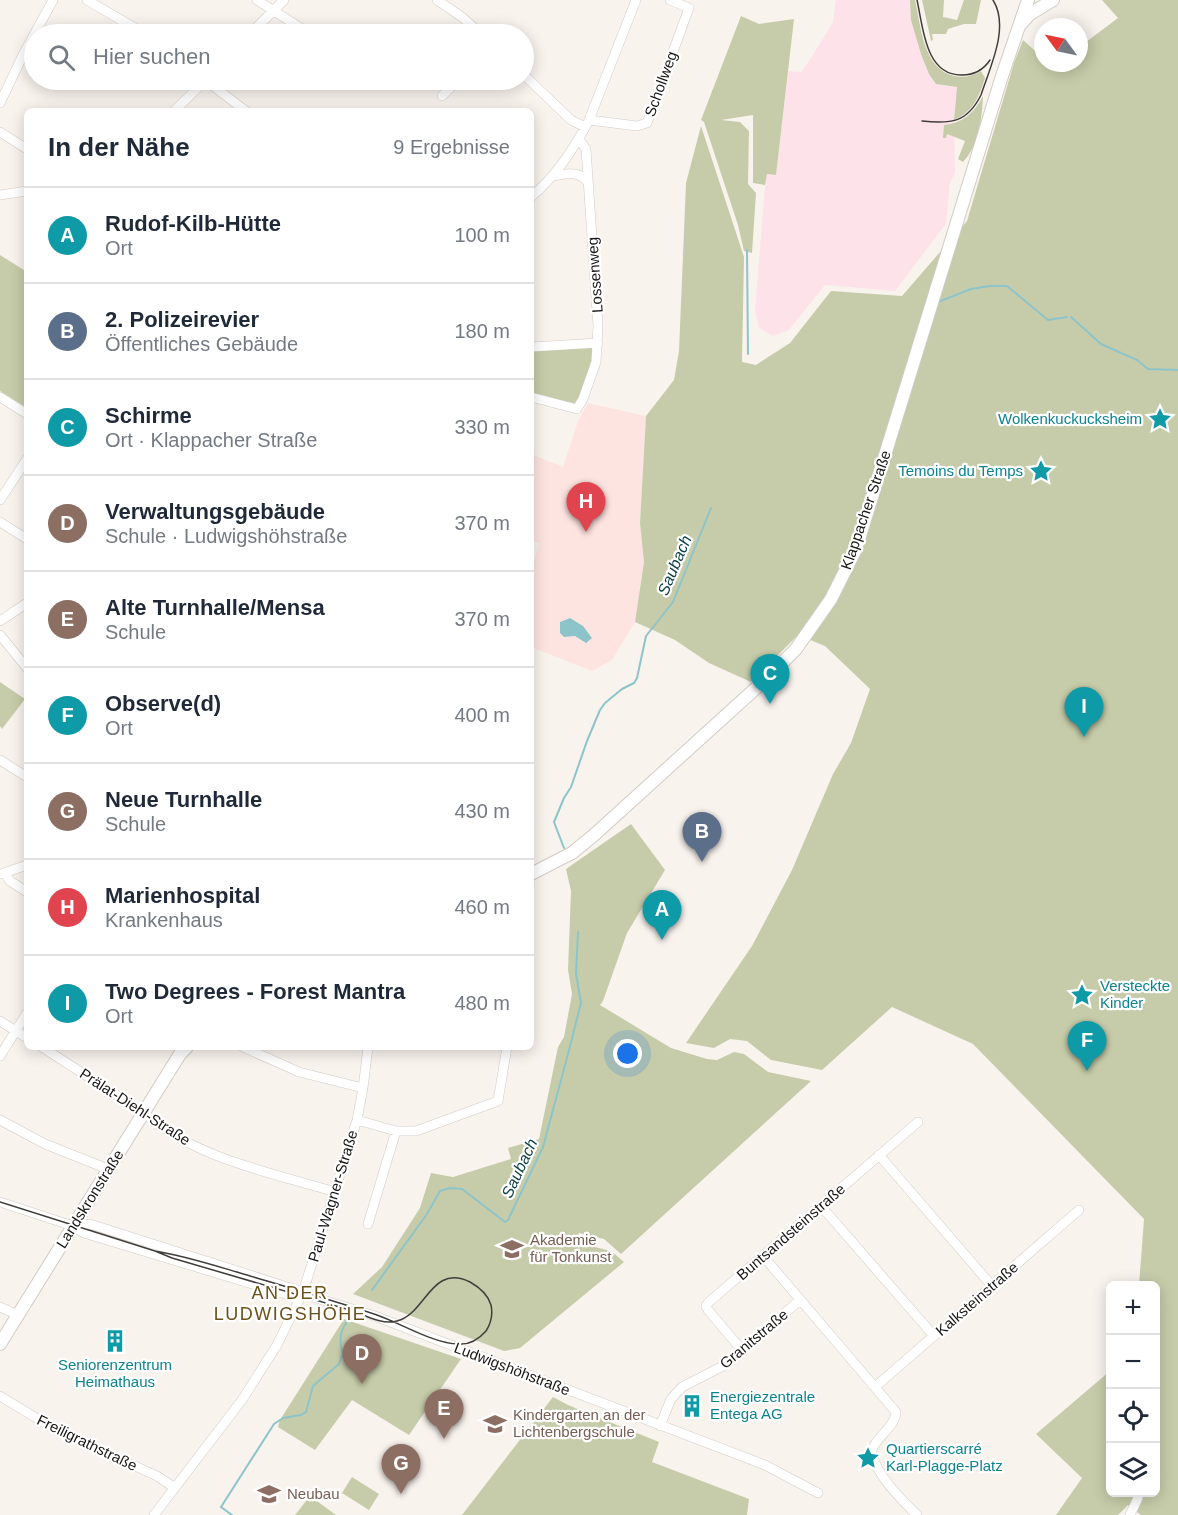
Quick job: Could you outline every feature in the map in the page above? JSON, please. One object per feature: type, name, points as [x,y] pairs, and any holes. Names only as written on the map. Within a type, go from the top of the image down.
[{"type":"main road","name":"Klappacher Straße","points":[[534,872],[572,853],[594,835],[772,674],[799,646],[831,599],[856,549],[1017,28],[1028,0]]},
{"type":"main road","points":[[1017,28],[1030,14],[1053,0]]},
{"type":"main road","name":"Landskronstraße","points":[[0,1344],[182,1050]]},
{"type":"street","points":[[41,24],[53,0]]},
{"type":"street","points":[[87,0],[128,24]]},
{"type":"street","points":[[257,0],[295,24]]},
{"type":"street","points":[[260,24],[284,0]]},
{"type":"street","points":[[437,0],[470,24]]},
{"type":"street","points":[[534,195],[553,176],[587,124],[636,0]]},
{"type":"street","name":"Schollweg","points":[[587,124],[637,126],[647,123],[689,8],[670,0]]},
{"type":"street","points":[[0,103],[24,56]]},
{"type":"street","points":[[534,85],[571,120],[587,124]]},
{"type":"street","points":[[177,108],[195,90]]},
{"type":"street","points":[[218,90],[242,108]]},
{"type":"street","points":[[442,96],[448,90]]},
{"type":"street","points":[[0,132],[24,147]]},
{"type":"street","name":"Lossenweg","points":[[534,398],[577,409],[596,362],[598,343],[586,149],[579,139]]},
{"type":"street","points":[[553,176],[575,173],[580,174],[588,182]]},
{"type":"street","points":[[0,195],[24,191]]},
{"type":"street","points":[[534,347],[598,343]]},
{"type":"street","points":[[0,397],[24,412]]},
{"type":"street","points":[[0,500],[24,464]]},
{"type":"street","points":[[0,522],[24,536]]},
{"type":"street","points":[[0,621],[24,605]]},
{"type":"street","points":[[0,635],[24,664]]},
{"type":"street","points":[[0,760],[24,775]]},
{"type":"street","points":[[24,866],[2,874],[24,890]]},
{"type":"street","points":[[0,1056],[24,1017]]},
{"type":"street","points":[[0,1020],[24,1036]]},
{"type":"street","name":"Prälat-Diehl-Straße","points":[[47,1050],[144,1113],[154,1122],[199,1148],[233,1161],[335,1192]]},
{"type":"street","points":[[250,1050],[299,1072],[363,1088]]},
{"type":"street","name":"Paul-Wagner-Straße","points":[[154,1515],[242,1400],[277,1345],[303,1294],[357,1120],[368,1050]]},
{"type":"street","points":[[357,1120],[396,1131],[416,1131],[498,1101],[506,1050]]},
{"type":"street","points":[[0,1120],[45,1144],[108,1169]]},
{"type":"street","name":"Buntsandsteinstraße","points":[[741,1349],[706,1306],[709,1302],[918,1122]]},
{"type":"street","points":[[368,1224],[396,1131]]},
{"type":"street","points":[[879,1155],[992,1286]]},
{"type":"street","name":"Ludwigshöhstraße","points":[[0,1202],[74,1226],[90,1224],[372,1315],[765,1465],[818,1493]]},
{"type":"street","points":[[821,1206],[934,1336]]},
{"type":"street","name":"Kalksteinstraße","points":[[875,1387],[1079,1210]]},
{"type":"street","points":[[763,1256],[896,1412],[893,1423],[873,1445],[874,1463],[881,1475],[917,1515]]},
{"type":"street","name":"Granitstraße","points":[[660,1426],[671,1400],[682,1387],[716,1371],[800,1300]]},
{"type":"street","points":[[0,1307],[18,1315]]},
{"type":"street","name":"Freiligrathstraße","points":[[0,1396],[56,1430],[157,1476],[175,1488]]},
{"type":"street","points":[[1130,1515],[1138,1498]]},
{"type":"shaded area","points":[[836,0],[910,0],[914,30],[929,74],[942,85],[957,87],[954,117],[955,173],[950,183],[946,224],[895,291],[825,285],[789,330],[773,336],[759,328],[755,310],[766,174],[776,175],[788,71],[801,72],[811,58],[833,22]]},
{"type":"shaded area","points":[[588,403],[646,416],[640,523],[644,562],[635,622],[612,660],[592,671],[534,648],[534,561],[539,543],[534,541],[534,455],[563,467],[578,421]]},
{"type":"green space","points":[[910,0],[915,0],[925,45],[936,65],[944,72],[954,76],[968,76],[981,71],[985,78],[971,108],[954,120],[957,87],[936,84],[929,74],[911,20]]},
{"type":"green space","points":[[922,0],[944,0],[943,17],[957,20],[964,0],[981,0],[976,24],[964,24],[948,29],[946,34],[932,34],[933,40],[931,41]]},
{"type":"green space","points":[[1102,0],[1178,0],[1178,1515],[1141,1515],[1128,1505],[1118,1515],[1056,1515],[1082,1478],[1036,1434],[1106,1374],[1106,1497],[1160,1497],[1160,1281],[1139,1281],[1144,1219],[973,1044],[892,1007],[822,1070],[771,1060],[747,1041],[730,1039],[714,1048],[686,1043],[752,946],[792,870],[833,774],[851,743],[870,689],[825,646],[798,635],[751,682],[709,663],[675,640],[635,622],[644,562],[640,523],[646,416],[674,380],[679,351],[686,183],[701,126],[744,257],[742,362],[756,365],[790,343],[831,291],[902,296],[967,221],[1023,40],[1034,50],[1034,72],[1088,72],[1088,40],[1118,18]]},
{"type":"green space","points":[[741,16],[759,24],[794,19],[776,175],[767,174],[765,185],[753,183],[753,115],[721,120],[740,122],[749,131],[748,184],[756,193],[752,253],[744,251],[738,225],[704,122],[701,120]]},
{"type":"green space","points":[[983,96],[976,139],[973,148],[963,162],[958,159],[965,141],[947,134],[946,138],[943,138],[944,125],[957,122],[967,116]]},
{"type":"green space","points":[[0,255],[24,270],[24,406],[0,391]]},
{"type":"green space","points":[[595,346],[588,374],[575,406],[534,396],[534,350]]},
{"type":"green space","points":[[0,682],[24,700],[2,729],[0,726]]},
{"type":"green space","points":[[631,824],[665,870],[627,933],[600,1005],[671,1048],[717,1060],[734,1052],[744,1054],[768,1072],[811,1081],[621,1254],[604,1239],[579,1233],[575,1242],[611,1251],[624,1262],[520,1348],[504,1351],[353,1294],[382,1267],[420,1208],[431,1173],[453,1177],[511,1159],[508,1148],[539,1139],[558,1047],[564,1037],[572,994],[568,970],[571,891],[566,869]]},
{"type":"green space","points":[[344,1319],[461,1359],[409,1435],[352,1400],[315,1450],[278,1427],[280,1420]]},
{"type":"green space","points":[[553,1397],[659,1442],[652,1462],[749,1499],[747,1515],[462,1515]]},
{"type":"green space","points":[[352,1477],[379,1494],[369,1510],[342,1493]]},
{"type":"green space","points":[[310,1496],[336,1515],[295,1515]]},
{"type":"water","points":[[570,618],[583,626],[592,638],[586,643],[575,636],[564,637],[560,633],[560,622]]},
{"type":"waterway","points":[[747,250],[748,354]]},
{"type":"waterway","points":[[938,302],[971,289],[990,286]]},
{"type":"waterway","points":[[991,286],[1007,286],[1048,320],[1067,317]]},
{"type":"waterway","points":[[1071,317],[1101,344],[1137,360],[1148,369],[1178,370]]},
{"type":"waterway","name":"Saubach","points":[[564,848],[554,822],[571,787],[600,710],[605,703],[622,689],[634,683],[637,678],[646,636],[673,602],[711,508]]},
{"type":"waterway","name":"Saubach","points":[[372,1290],[427,1214],[440,1191],[450,1188],[462,1189],[505,1222],[508,1220],[543,1147],[581,1003],[576,974],[578,932]]},
{"type":"waterway","name":"Saubach","points":[[232,1515],[221,1507],[274,1424],[283,1418],[306,1412],[313,1386],[339,1364],[343,1354],[341,1334],[347,1322]]},
{"type":"tram line","points":[[917,0],[928,48],[940,67],[950,73],[966,75],[978,71],[990,60]]},
{"type":"tram line","points":[[922,121],[957,120],[976,104],[993,60],[999,35],[1000,22],[993,0]]},
{"type":"tram line","points":[[0,1202],[172,1258],[380,1321],[392,1322],[397,1321],[407,1317],[437,1284],[446,1279],[457,1278],[470,1282],[480,1289],[490,1301],[491,1318],[486,1331],[477,1339],[466,1344],[449,1343],[428,1337],[418,1332],[396,1323],[386,1319],[377,1315],[201,1262],[155,1251]]},
{"type":"place","name":"Wolkenkuckucksheim","points":[[1160,419]]},
{"type":"place","name":"Temoins du Temps","points":[[1041,471]]},
{"type":"place","name":"Marienhospital","points":[[586,532]]},
{"type":"place","name":"Schirme","points":[[770,704]]},
{"type":"place","name":"Two Degrees - Forest Mantra","points":[[1084,737]]},
{"type":"place","name":"2. Polizeirevier","points":[[702,862]]},
{"type":"place","name":"Rudof-Kilb-Hütte","points":[[662,940]]},
{"type":"place","name":"Versteckte Kinder","points":[[1082,995]]},
{"type":"place","name":"Observe(d)","points":[[1087,1071]]},
{"type":"place","name":"Akademie für Tonkunst","points":[[512,1249]]},
{"type":"place","name":"Seniorenzentrum Heimathaus","points":[[115,1341]]},
{"type":"place","name":"Verwaltungsgebäude","points":[[362,1384]]},
{"type":"place","name":"Energiezentrale Entega AG","points":[[692,1406]]},
{"type":"place","name":"Kindergarten an der Lichtenbergschule","points":[[495,1424]]},
{"type":"place","name":"Alte Turnhalle/Mensa","points":[[444,1439]]},
{"type":"place","name":"Quartierscarré Karl-Plagge-Platz","points":[[868,1458]]},
{"type":"place","name":"Neubau","points":[[269,1494]]},
{"type":"place","name":"Neue Turnhalle","points":[[401,1494]]},
{"type":"district","name":"AN DER LUDWIGSHÖHE","points":[[290,1303]]}]
